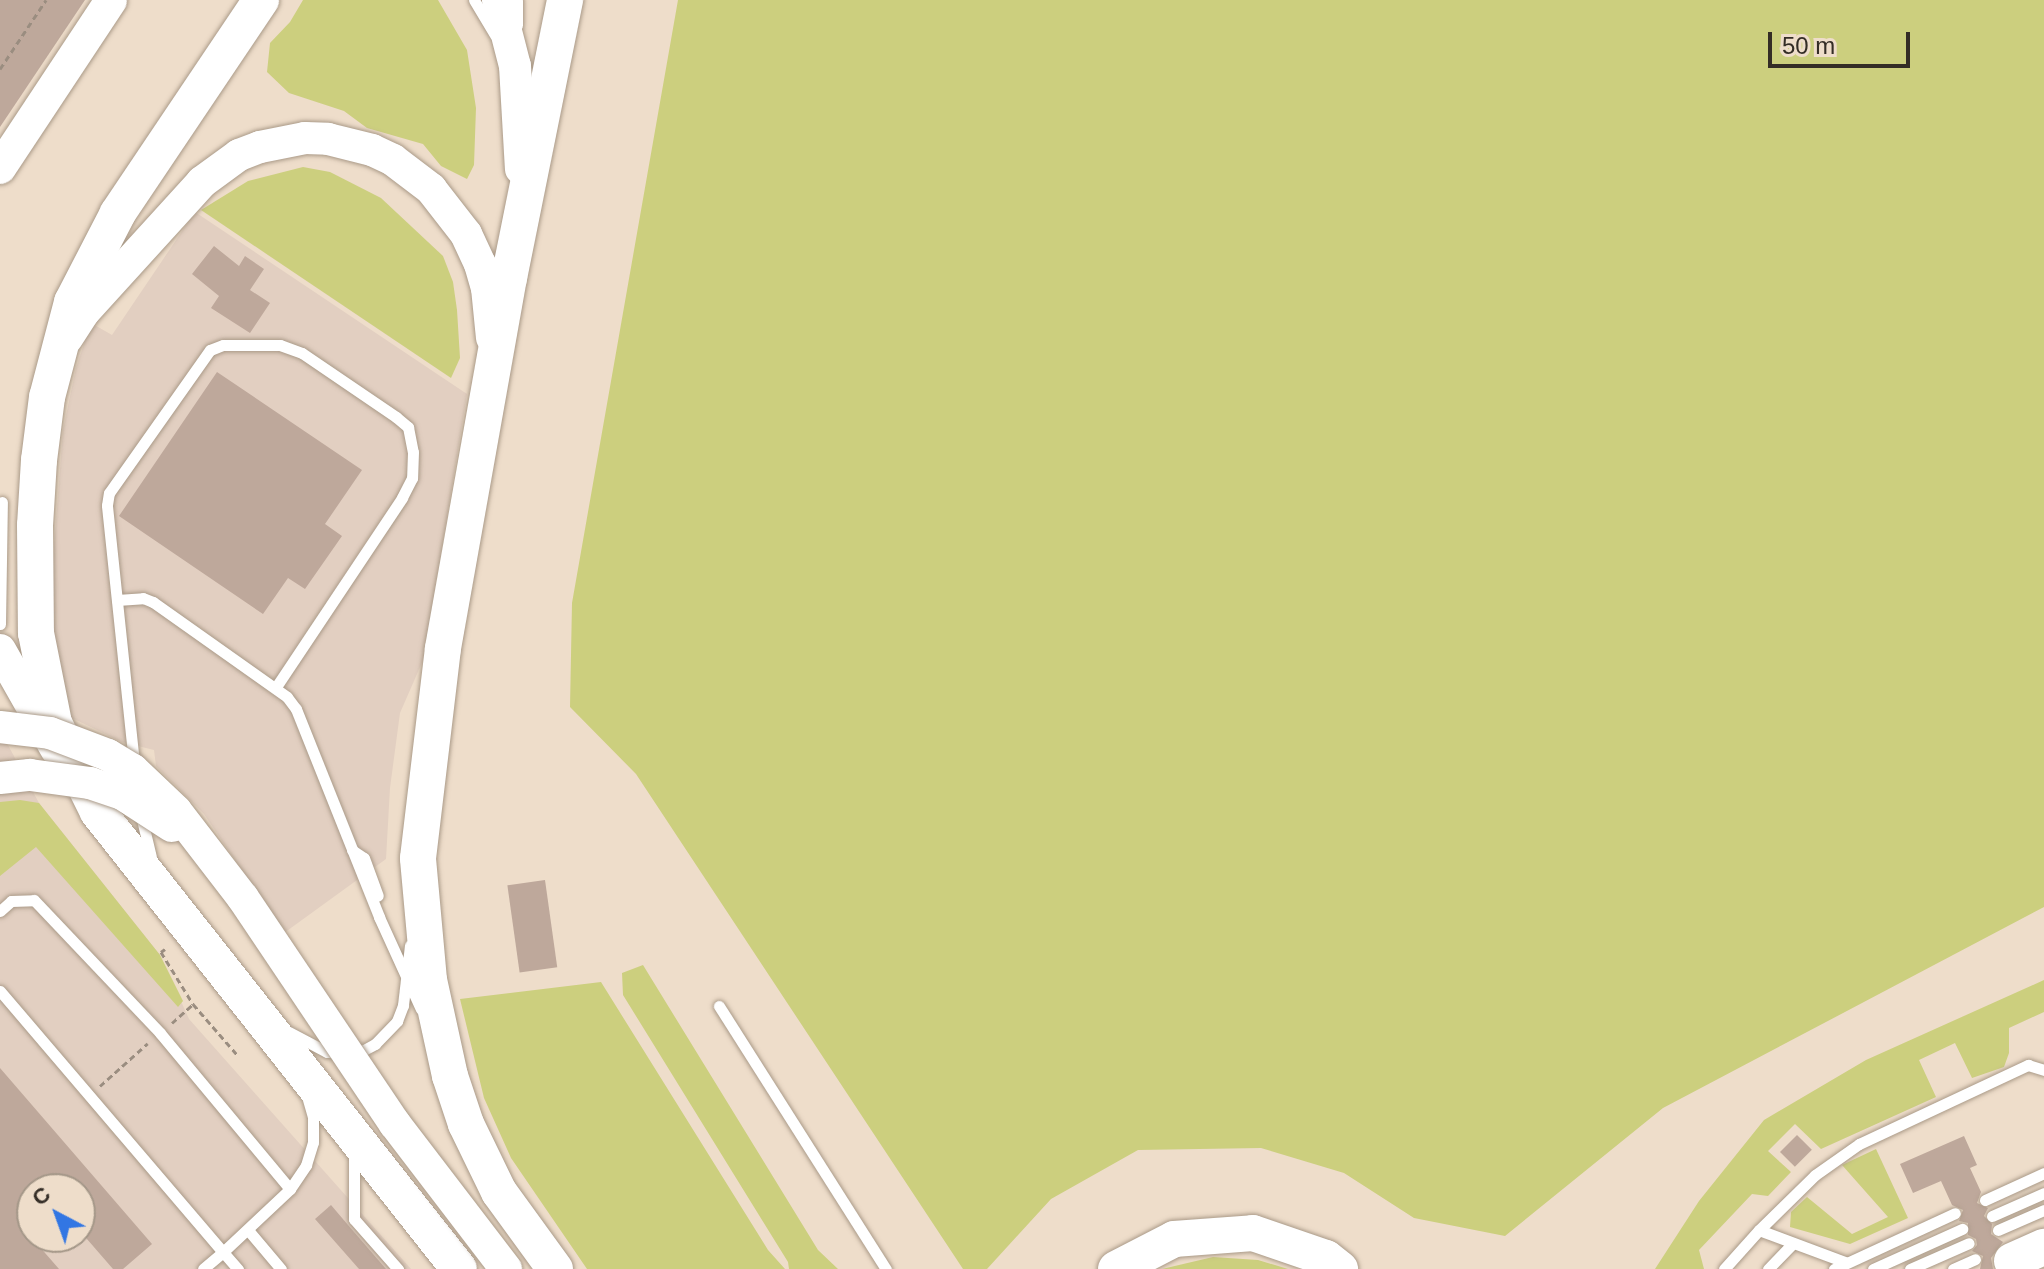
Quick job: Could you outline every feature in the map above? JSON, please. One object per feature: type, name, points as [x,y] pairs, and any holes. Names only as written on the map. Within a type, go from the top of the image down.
[{"type":"main road","points":[[261,0],[118,213],[72,302],[55,356],[39,460],[35,525],[36,633],[54,723],[98,812],[459,1269]]},
{"type":"main road","points":[[555,1269],[520,1224],[480,1157],[466,1124],[444,1052],[429,980],[418,858],[443,648],[494,361],[565,0]]},
{"type":"main road","points":[[1116,1269],[1174,1239],[1253,1233],[1326,1258],[1340,1269]]},
{"type":"street","points":[[0,168],[111,0]]},
{"type":"street","points":[[498,0],[514,45],[521,166],[517,244]]},
{"type":"street","points":[[55,356],[83,313],[202,182],[239,155],[282,141],[305,138],[339,141],[372,150],[411,173],[447,207],[466,234],[480,264],[487,288],[494,361]]},
{"type":"street","points":[[1,650],[27,702],[98,812]]},
{"type":"street","points":[[0,727],[50,733],[108,755],[133,770],[194,831],[378,1101],[506,1269]]},
{"type":"street","points":[[0,778],[58,777],[90,783],[124,795],[156,813],[192,842],[234,886]]},
{"type":"lane","points":[[474,0],[514,45]]},
{"type":"lane","points":[[486,0],[514,45]]},
{"type":"lane","points":[[508,0],[514,45]]},
{"type":"lane","points":[[514,45],[519,0]]},
{"type":"lane","points":[[171,904],[148,846],[135,777],[107,505],[109,493],[210,350],[223,345],[280,345],[302,353],[408,427],[413,452],[412,478],[276,687]]},
{"type":"lane","points":[[0,624],[2,502]]},
{"type":"lane","points":[[117,600],[143,598],[153,602],[276,687],[296,709],[407,983],[444,1052]]},
{"type":"lane","points":[[242,994],[308,1045],[346,1054],[362,1051],[387,1033],[403,1005],[407,983],[418,858]]},
{"type":"lane","points":[[0,911],[11,901],[34,900],[160,1033],[290,1189]]},
{"type":"lane","points":[[0,991],[238,1269]]},
{"type":"lane","points":[[719,1006],[886,1269]]},
{"type":"lane","points":[[1724,1269],[1815,1175],[1859,1144],[2028,1065],[2044,1070]]},
{"type":"lane","points":[[203,1269],[290,1189],[306,1165],[313,1142],[313,1117],[298,1068]]},
{"type":"lane","points":[[354,1136],[354,1219],[398,1269]]},
{"type":"lane","points":[[1985,1200],[2044,1173]]},
{"type":"lane","points":[[1992,1216],[2044,1193]]},
{"type":"lane","points":[[2018,1246],[2044,1210]]},
{"type":"lane","points":[[1759,1230],[1839,1265],[1955,1213]]},
{"type":"lane","points":[[1873,1269],[1962,1229]]},
{"type":"lane","points":[[248,1230],[281,1269]]},
{"type":"lane","points":[[1768,1269],[1793,1243]]},
{"type":"lane","points":[[1910,1269],[1969,1243]]},
{"type":"lane","points":[[1953,1269],[1975,1259]]},
{"type":"path","points":[[0,69],[46,0]]},
{"type":"path","points":[[165,949],[161,952],[193,1004],[239,1057]]},
{"type":"path","points":[[89,1095],[193,1004]]},
{"type":"shaded area","points":[[195,212],[467,394],[424,658],[400,713],[390,788],[386,859],[284,933],[204,814],[156,766],[154,750],[122,742],[70,717],[52,632],[51,587],[63,430],[76,368],[91,323],[112,335]]},
{"type":"shaded area","points":[[0,730],[39,803],[160,955],[189,1019],[411,1269],[0,1269]]},
{"type":"green space","points":[[303,0],[438,0],[467,50],[476,108],[474,165],[467,179],[441,166],[423,144],[367,128],[344,111],[289,93],[267,72],[270,43],[290,22]]},
{"type":"green space","points":[[678,0],[2044,0],[2044,907],[1663,1108],[1505,1236],[1414,1218],[1344,1173],[1261,1148],[1138,1150],[1051,1199],[987,1269],[963,1269],[636,774],[570,707],[572,603]]},
{"type":"green space","points":[[303,167],[330,172],[381,198],[443,256],[453,282],[457,310],[460,358],[451,378],[201,210],[248,181]]},
{"type":"green space","points":[[20,800],[39,803],[160,955],[183,1001],[178,1007],[36,847],[0,876],[0,802]]},
{"type":"green space","points":[[643,965],[818,1250],[838,1269],[789,1269],[788,1262],[623,995],[622,973]]},
{"type":"green space","points":[[2044,980],[2044,1012],[2009,1028],[2009,1053],[2004,1067],[1972,1078],[1955,1043],[1919,1060],[1936,1097],[1821,1149],[1795,1124],[1768,1151],[1791,1172],[1768,1196],[1752,1194],[1699,1250],[1704,1269],[1655,1269],[1699,1201],[1764,1120],[1866,1060]]},
{"type":"green space","points":[[601,982],[768,1250],[785,1269],[587,1269],[511,1158],[484,1098],[460,999]]},
{"type":"green space","points":[[1876,1149],[1908,1218],[1850,1244],[1790,1227],[1791,1212],[1807,1197],[1852,1234],[1888,1217],[1842,1165]]},
{"type":"green space","points":[[1213,1257],[1258,1260],[1288,1269],[1162,1269]]},
{"type":"building","points":[[0,0],[85,0],[0,127]]},
{"type":"building","points":[[214,246],[239,266],[245,256],[264,269],[250,290],[270,303],[250,333],[211,308],[219,296],[192,274]]},
{"type":"building","points":[[217,372],[362,470],[325,524],[342,536],[305,589],[288,578],[263,614],[119,516]]},
{"type":"building","points":[[545,880],[557,967],[520,972],[507,885]]},
{"type":"building","points":[[0,1068],[91,1173],[16,1173],[16,1253],[45,1253],[59,1269],[0,1269]]},
{"type":"building","points":[[1797,1135],[1812,1150],[1795,1167],[1780,1152]]},
{"type":"building","points":[[1964,1136],[1977,1165],[1970,1168],[1981,1192],[1977,1203],[1988,1208],[1984,1216],[1992,1224],[1991,1234],[2003,1242],[1991,1258],[1993,1269],[1980,1269],[1983,1256],[1972,1251],[1977,1245],[1976,1239],[1968,1235],[1968,1223],[1959,1221],[1963,1210],[1952,1205],[1941,1181],[1913,1193],[1900,1164]]},
{"type":"building","points":[[96,1179],[152,1244],[123,1269],[113,1269],[96,1249]]},
{"type":"building","points":[[331,1205],[386,1269],[359,1269],[315,1219]]}]
